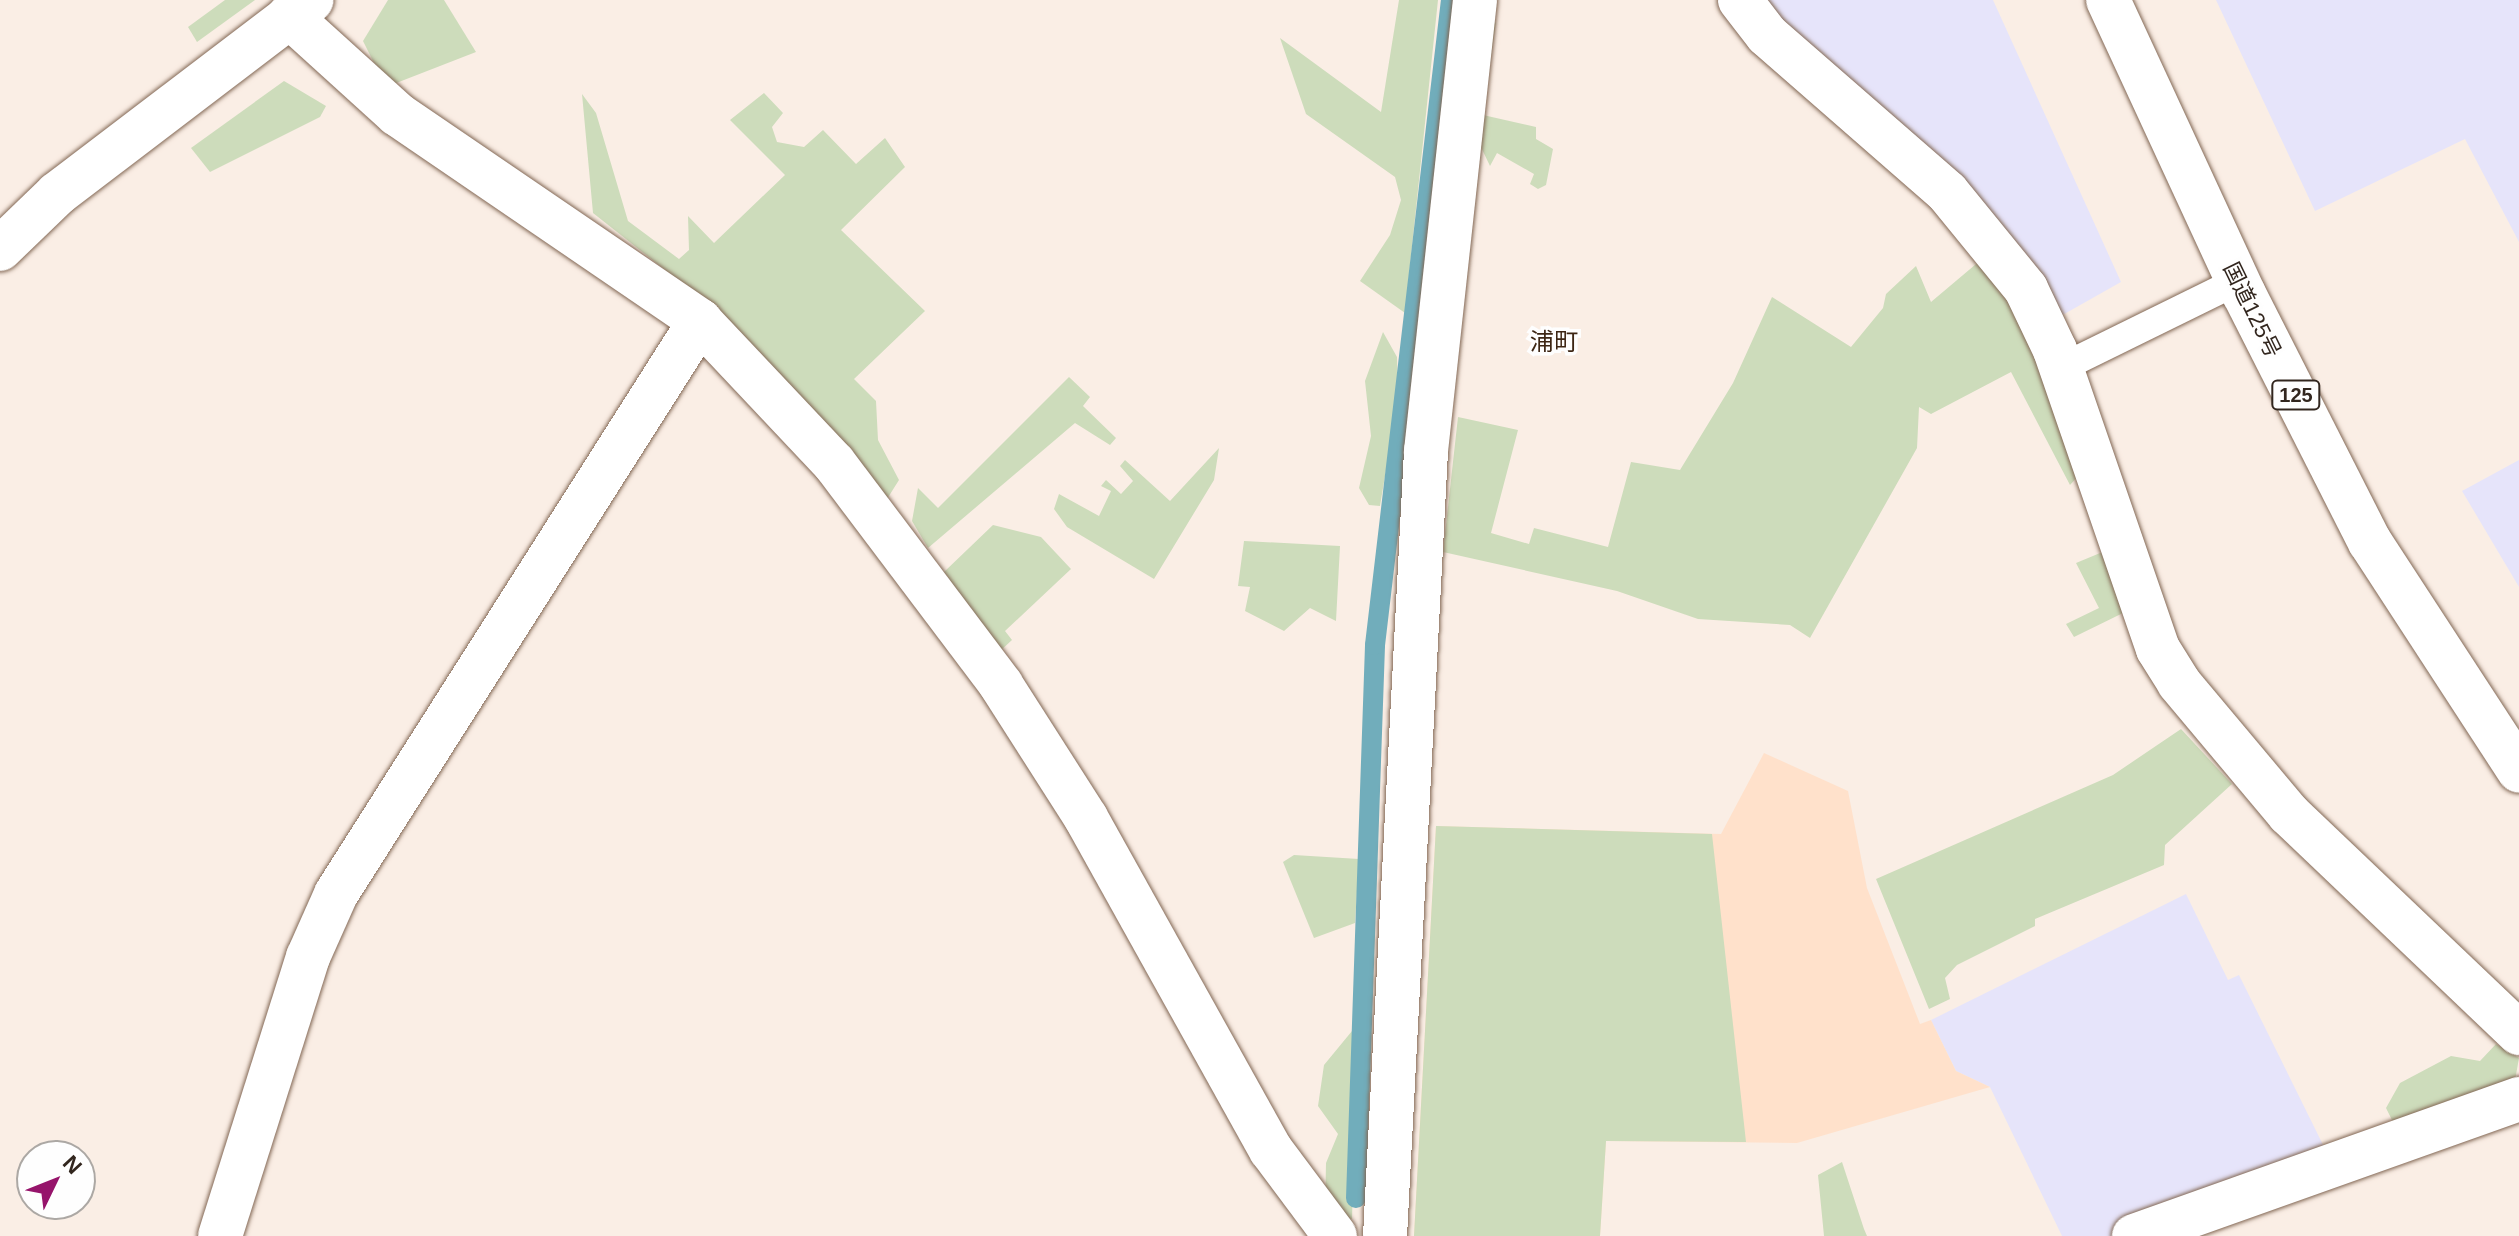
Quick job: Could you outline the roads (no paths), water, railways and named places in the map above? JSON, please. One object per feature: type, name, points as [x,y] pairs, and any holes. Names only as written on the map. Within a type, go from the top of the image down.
[{"type":"main road","points":[[1385,1236],[1426,451],[1475,0]]},
{"type":"main road","points":[[1740,0],[1767,35],[1989,237],[2026,289],[2061,368],[2158,649],[2179,683],[2289,814],[2519,1033]]},
{"type":"main road","name":"国道125号","points":[[2108,0],[2238,281],[2370,542],[2519,771]]},
{"type":"main road","points":[[0,249],[57,194],[301,8],[397,114],[700,321],[834,463],[1001,685],[1086,818],[1271,1150],[1335,1236]]},
{"type":"main road","points":[[220,1236],[308,957],[336,894],[700,321]]},
{"type":"main road","points":[[2134,1236],[2519,1099]]},
{"type":"lane","points":[[2061,368],[2238,281]]},
{"type":"waterway","points":[[1356,1198],[1375,645],[1451,0]]},
{"type":"district","name":"浦町","points":[[1554,342]]}]
